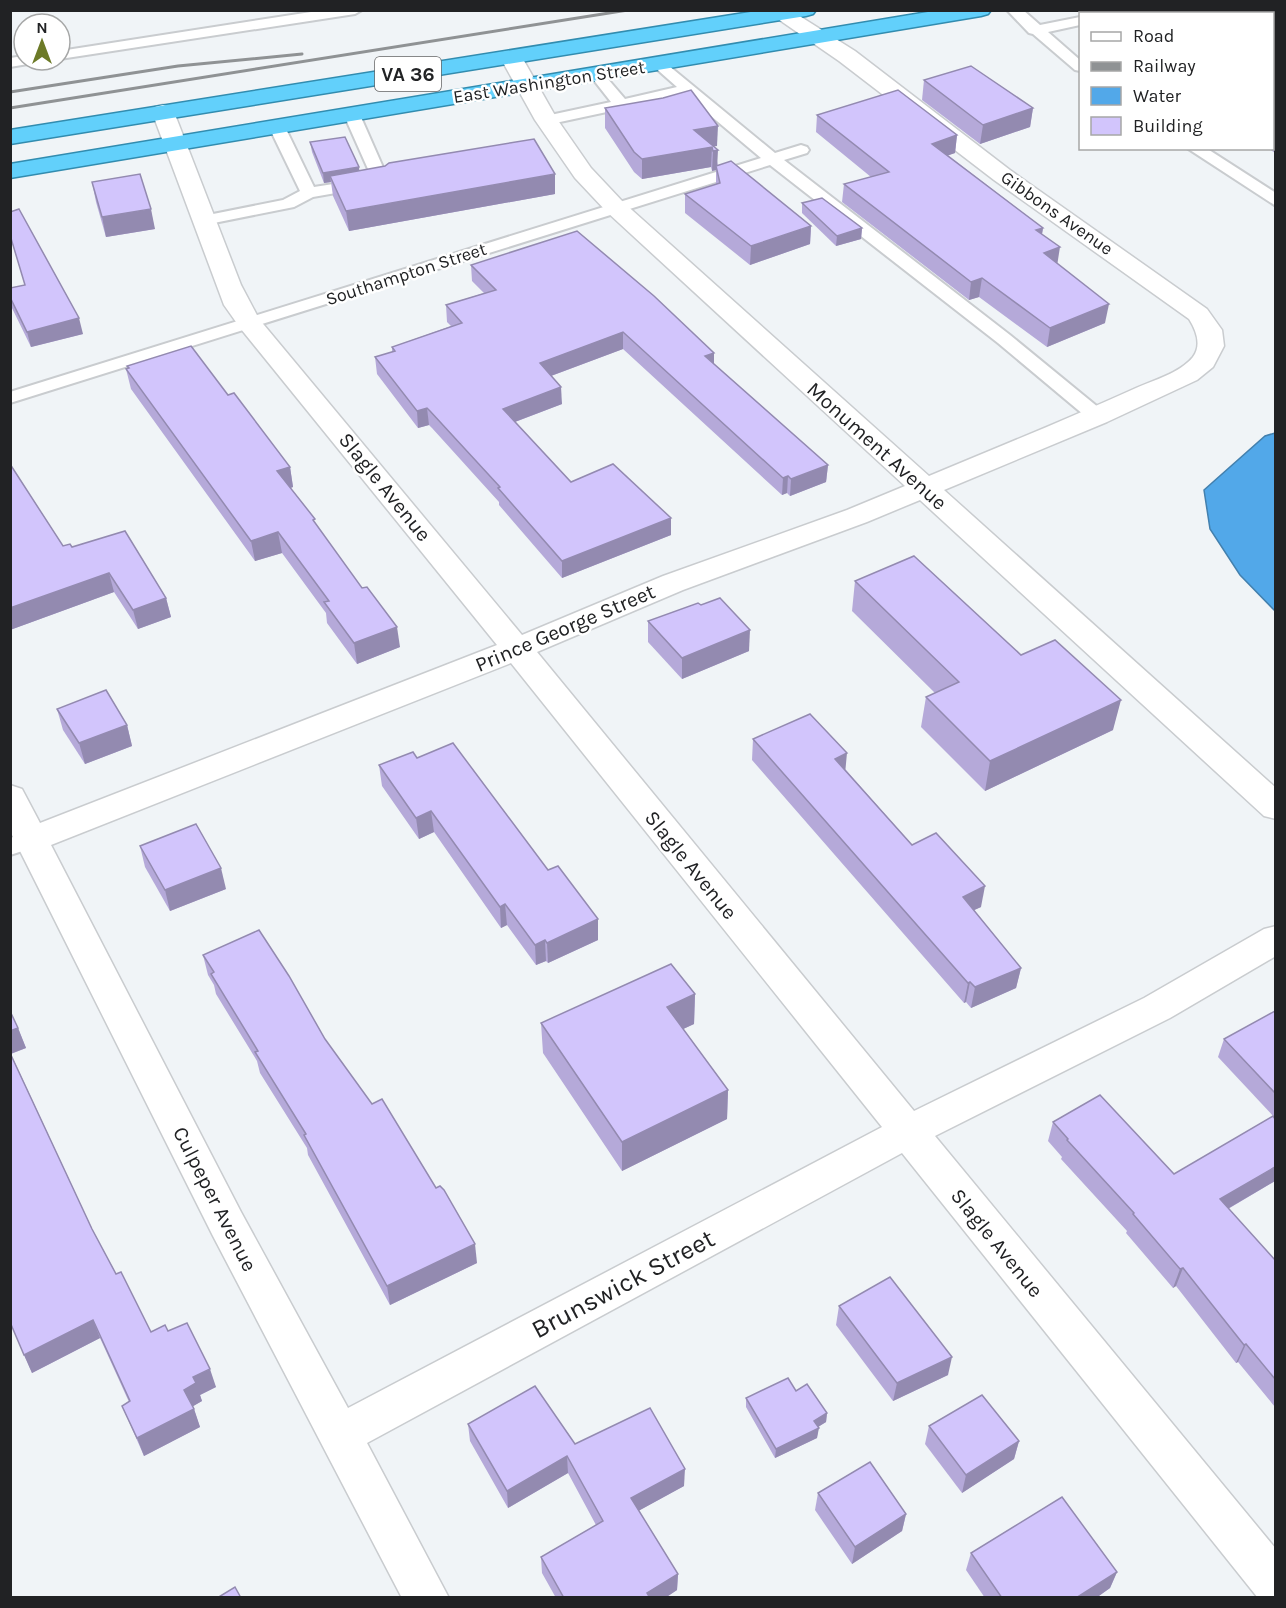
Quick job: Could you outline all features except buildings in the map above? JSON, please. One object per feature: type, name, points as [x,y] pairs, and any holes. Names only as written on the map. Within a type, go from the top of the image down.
[{"type":"highway","name":"East Washington Street","points":[[10,136],[806,10]]},
{"type":"highway","name":"East Washington Street","points":[[10,171],[981,10]]},
{"type":"street","name":"Gibbons Avenue","points":[[778,13],[847,56],[1002,175],[1198,314],[1209,330],[1211,346],[1204,361],[1188,374],[1097,416]]},
{"type":"street","name":"Monument Avenue","points":[[511,57],[546,120],[583,173],[615,207],[1275,807]]},
{"type":"street","name":"Slagle Avenue","points":[[163,112],[233,295],[250,324],[1275,1585]]},
{"type":"street","name":"Prince George Street","points":[[22,843],[516,649],[672,583],[857,516],[1097,416]]},
{"type":"street","name":"Culpeper Avenue","points":[[10,797],[22,843],[427,1598]]},
{"type":"street","name":"Brunswick Street","points":[[340,1435],[907,1132],[1157,1008],[1275,939]]},
{"type":"lane","points":[[72,53],[355,10]]},
{"type":"lane","points":[[1014,10],[1079,66]]},
{"type":"lane","points":[[1035,30],[1079,21]]},
{"type":"lane","points":[[658,64],[686,90],[772,159],[1004,339],[1097,416]]},
{"type":"lane","points":[[596,74],[621,104]]},
{"type":"lane","points":[[546,120],[686,90]]},
{"type":"lane","points":[[204,220],[288,204],[309,193],[381,181],[352,115]]},
{"type":"lane","points":[[277,127],[309,193]]},
{"type":"lane","points":[[340,140],[362,137]]},
{"type":"lane","points":[[287,149],[308,145]]},
{"type":"lane","name":"Southampton Street","points":[[10,398],[801,150]]},
{"type":"lane","points":[[1198,150],[1275,201]]},
{"type":"lane","points":[[352,159],[369,156]]},
{"type":"lane","points":[[297,168],[317,165]]},
{"type":"water","points":[[1276,433],[1275,611],[1240,575],[1210,529],[1204,490],[1265,436]]},
{"type":"railway","points":[[10,108],[628,10]]},
{"type":"railway","points":[[10,92],[178,66],[302,54]]}]
